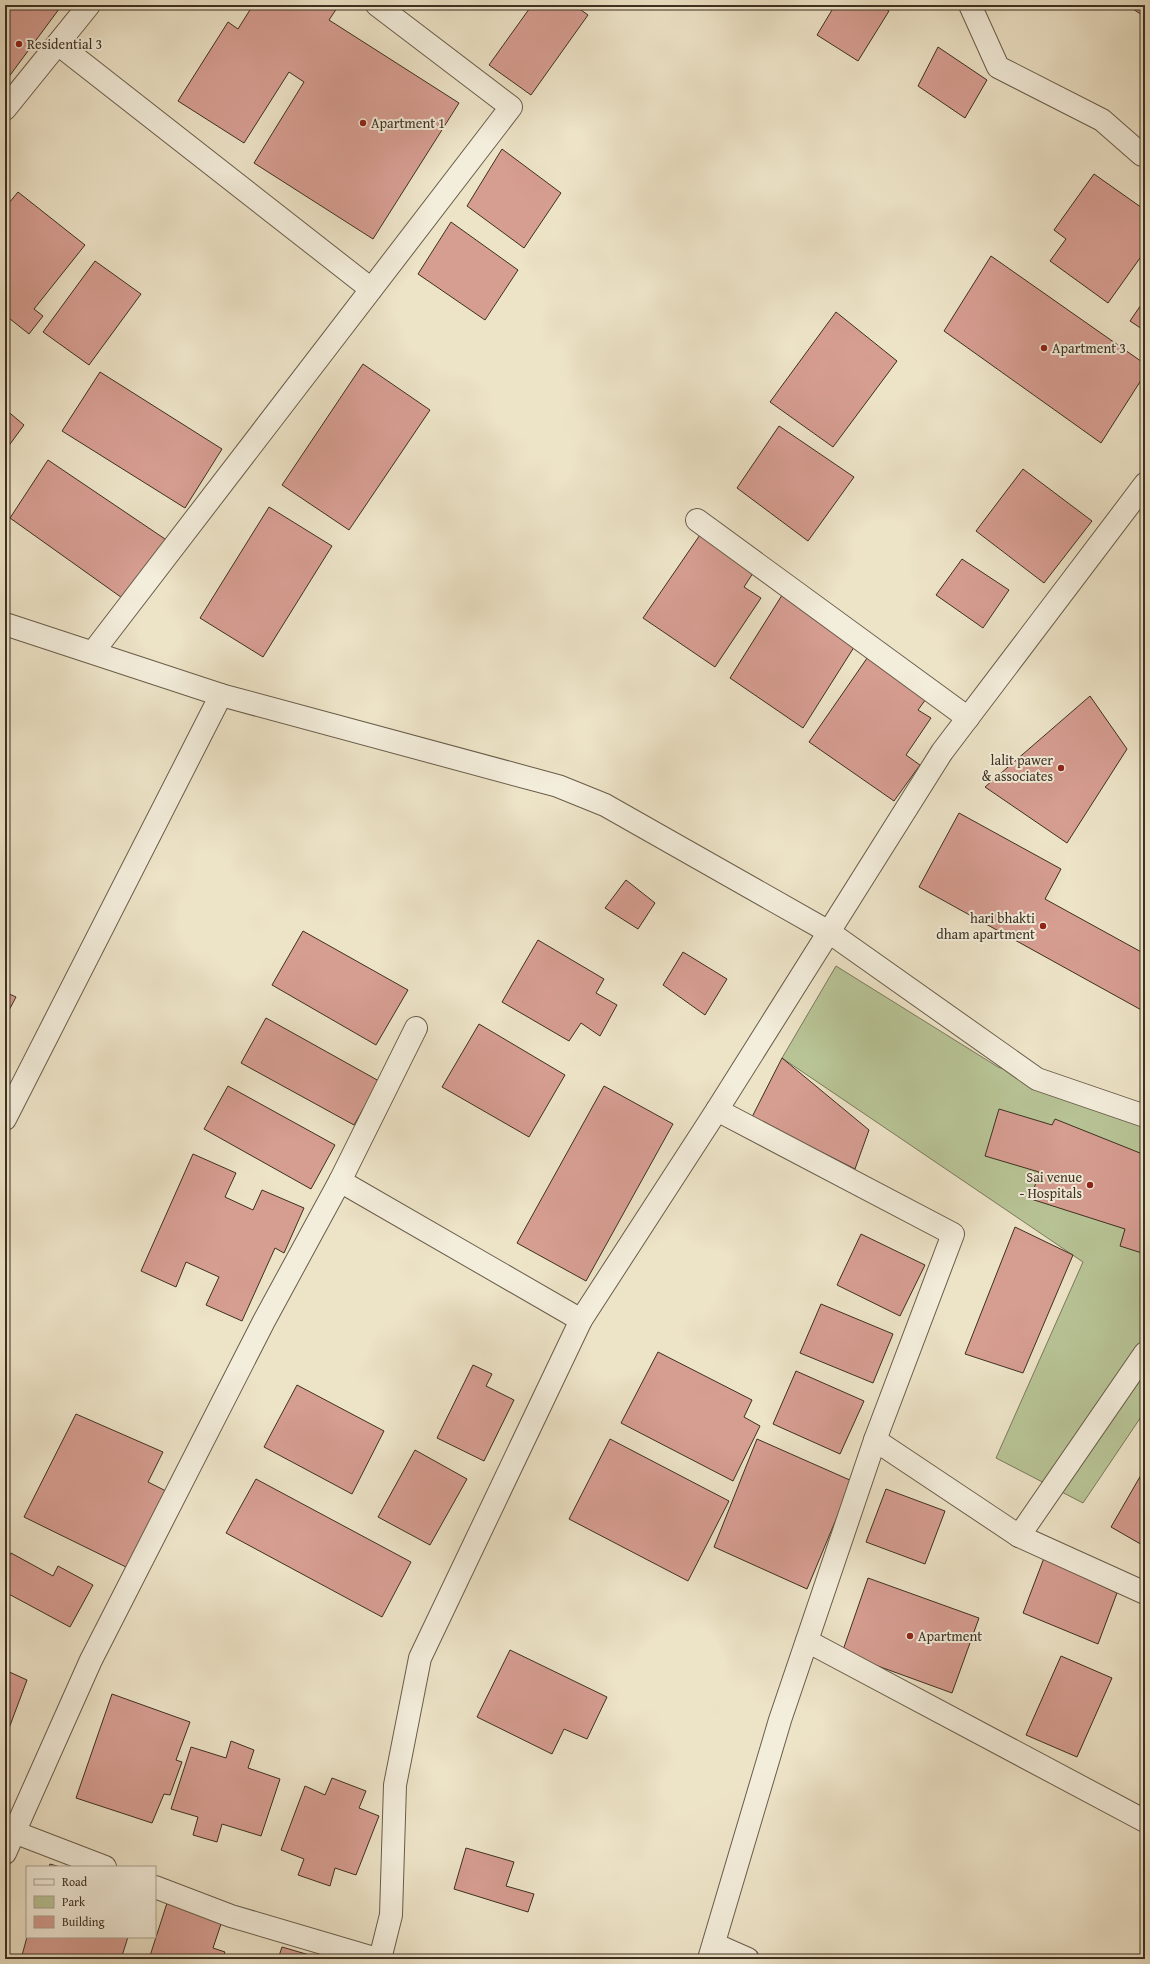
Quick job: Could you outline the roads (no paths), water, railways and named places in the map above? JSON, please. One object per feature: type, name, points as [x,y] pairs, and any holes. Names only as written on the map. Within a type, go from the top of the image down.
[{"type":"street","points":[[5,109],[90,5]]},
{"type":"street","points":[[93,652],[511,107],[377,5]]},
{"type":"street","points":[[970,5],[998,68],[1102,120],[1142,155]]},
{"type":"street","points":[[58,44],[371,289]]},
{"type":"street","points":[[156,1887],[230,1916],[379,1959],[391,1915],[395,1785],[420,1658],[581,1320],[717,1110],[942,752],[1145,484]]},
{"type":"street","points":[[697,520],[968,718]]},
{"type":"street","points":[[5,625],[93,652],[221,695],[558,786],[605,805],[829,932],[1037,1078],[1145,1116]]},
{"type":"street","points":[[5,1119],[221,695]]},
{"type":"street","points":[[5,1853],[91,1660],[264,1321],[340,1181],[416,1028]]},
{"type":"street","points":[[717,1110],[953,1234],[875,1440],[780,1720],[712,1952],[748,1959]]},
{"type":"street","points":[[340,1181],[581,1320]]},
{"type":"street","points":[[1020,1536],[1145,1353]]},
{"type":"street","points":[[875,1440],[1020,1536],[1145,1593]]},
{"type":"street","points":[[807,1641],[1145,1821]]},
{"type":"street","points":[[14,1832],[102,1866]]},
{"type":"place","name":"Residential 3","points":[[19,44]]},
{"type":"place","name":"Apartment 1","points":[[363,123]]},
{"type":"place","name":"Apartment 3","points":[[1044,348]]},
{"type":"place","name":"lalit pawer & associates","points":[[1061,768]]},
{"type":"place","name":"hari bhakti dham apartment","points":[[1043,926]]},
{"type":"place","name":"Sai venue - Hospitals","points":[[1090,1185]]},
{"type":"place","name":"Apartment","points":[[910,1636]]}]
